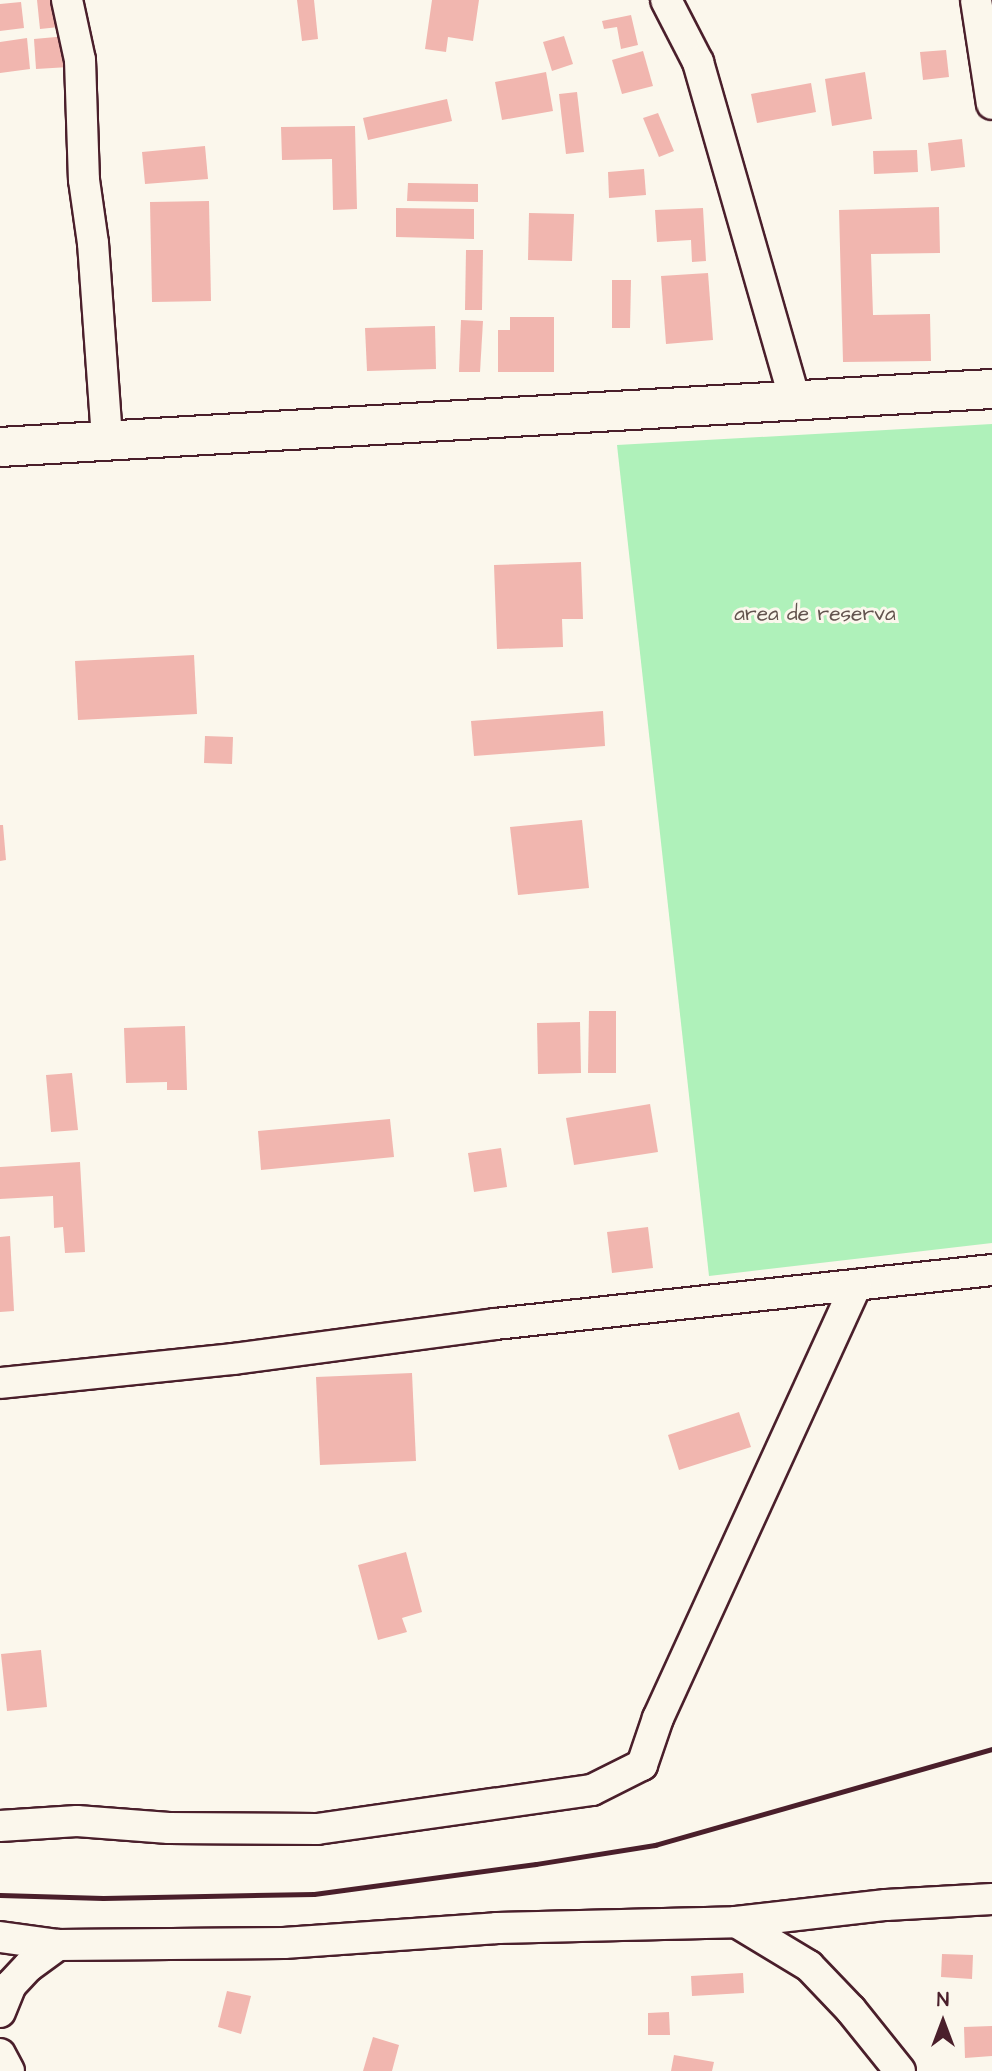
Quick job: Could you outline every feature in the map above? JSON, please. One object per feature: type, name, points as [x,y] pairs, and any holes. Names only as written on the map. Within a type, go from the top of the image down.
[{"type":"main road","points":[[0,447],[992,389]]},
{"type":"street","points":[[67,0],[80,60],[84,180],[93,243],[107,440]]},
{"type":"street","points":[[666,0],[698,62],[795,401]]},
{"type":"street","points":[[976,0],[992,104]]},
{"type":"street","points":[[0,1383],[234,1359],[495,1324],[992,1270]]},
{"type":"street","points":[[0,1826],[77,1821],[169,1828],[317,1829],[592,1790],[642,1765],[657,1718],[856,1285]]},
{"type":"street","points":[[0,1937],[58,1945],[284,1943],[497,1928],[736,1922],[886,1905],[992,1899]]},
{"type":"street","points":[[736,1922],[809,1966],[851,2010],[900,2071]]},
{"type":"street","points":[[0,2012],[11,1985],[29,1966],[58,1945]]},
{"type":"street","points":[[0,2054],[9,2071]]},
{"type":"green space","name":"area de reserva","points":[[992,424],[992,1243],[709,1276],[617,445]]},
{"type":"building","points":[[37,0],[56,0],[59,27],[40,29]]},
{"type":"building","points":[[297,0],[314,0],[318,39],[302,41]]},
{"type":"building","points":[[432,0],[479,0],[473,41],[448,37],[446,52],[425,49]]},
{"type":"building","points":[[21,2],[24,28],[0,31],[0,4]]},
{"type":"building","points":[[631,15],[638,45],[621,49],[617,27],[604,29],[602,21]]},
{"type":"building","points":[[67,36],[69,67],[36,69],[34,39]]},
{"type":"building","points":[[564,36],[573,64],[552,71],[543,42]]},
{"type":"building","points":[[27,38],[30,69],[0,73],[0,42]]},
{"type":"building","points":[[946,50],[949,77],[923,80],[920,52]]},
{"type":"building","points":[[643,51],[653,86],[622,94],[612,60]]},
{"type":"building","points":[[546,72],[553,111],[502,120],[495,82]]},
{"type":"building","points":[[865,72],[872,119],[832,126],[825,79]]},
{"type":"building","points":[[811,83],[816,112],[757,123],[751,94]]},
{"type":"building","points":[[577,92],[584,152],[566,154],[559,94]]},
{"type":"building","points":[[447,99],[452,121],[368,140],[363,118]]},
{"type":"building","points":[[658,113],[674,151],[659,157],[643,118]]},
{"type":"building","points":[[355,126],[357,209],[333,210],[332,159],[282,160],[281,127]]},
{"type":"building","points":[[962,139],[965,167],[931,171],[928,143]]},
{"type":"building","points":[[205,146],[208,179],[145,184],[142,152]]},
{"type":"building","points":[[917,150],[918,172],[874,174],[873,151]]},
{"type":"building","points":[[644,169],[646,195],[609,198],[608,172]]},
{"type":"building","points":[[408,183],[478,184],[478,202],[407,201]]},
{"type":"building","points":[[209,201],[211,301],[152,302],[150,202]]},
{"type":"building","points":[[939,207],[940,253],[871,254],[873,315],[930,314],[931,361],[843,362],[839,210]]},
{"type":"building","points":[[396,208],[474,209],[474,239],[396,237]]},
{"type":"building","points":[[703,208],[706,261],[692,262],[691,240],[657,242],[655,210]]},
{"type":"building","points":[[529,213],[574,214],[572,261],[528,260]]},
{"type":"building","points":[[466,250],[483,250],[482,310],[465,310]]},
{"type":"building","points":[[708,273],[713,340],[666,344],[661,276]]},
{"type":"building","points":[[612,280],[631,280],[630,328],[612,328]]},
{"type":"building","points":[[510,317],[554,317],[554,372],[498,372],[498,330],[510,330]]},
{"type":"building","points":[[461,320],[483,321],[480,372],[459,372]]},
{"type":"building","points":[[435,326],[436,369],[367,371],[365,328]]},
{"type":"building","points":[[581,562],[583,619],[562,619],[563,647],[497,649],[494,565]]},
{"type":"building","points":[[194,655],[197,714],[78,720],[75,661]]},
{"type":"building","points":[[603,711],[605,746],[474,756],[471,721]]},
{"type":"building","points":[[205,736],[233,737],[232,764],[204,763]]},
{"type":"building","points":[[582,820],[589,888],[518,895],[510,827]]},
{"type":"building","points":[[0,825],[3,825],[6,860],[0,861]]},
{"type":"building","points":[[589,1011],[616,1011],[616,1073],[588,1073]]},
{"type":"building","points":[[580,1022],[581,1073],[538,1074],[537,1023]]},
{"type":"building","points":[[185,1026],[187,1090],[167,1090],[167,1082],[126,1083],[124,1028]]},
{"type":"building","points":[[72,1073],[78,1130],[51,1132],[46,1075]]},
{"type":"building","points":[[650,1104],[658,1152],[574,1165],[566,1118]]},
{"type":"building","points":[[390,1119],[394,1157],[261,1170],[258,1131]]},
{"type":"building","points":[[501,1148],[507,1187],[474,1192],[468,1153]]},
{"type":"building","points":[[80,1162],[85,1252],[65,1253],[63,1227],[54,1228],[53,1196],[0,1199],[0,1167]]},
{"type":"building","points":[[648,1227],[653,1268],[612,1273],[607,1232]]},
{"type":"building","points":[[10,1236],[14,1311],[0,1312],[0,1237]]},
{"type":"building","points":[[412,1373],[416,1461],[320,1465],[316,1377]]},
{"type":"building","points":[[739,1412],[751,1447],[679,1470],[668,1435]]},
{"type":"building","points":[[406,1552],[422,1612],[402,1618],[407,1632],[378,1640],[358,1565]]},
{"type":"building","points":[[41,1650],[47,1707],[7,1711],[1,1654]]},
{"type":"building","points":[[942,1954],[973,1955],[972,1979],[941,1977]]},
{"type":"building","points":[[743,1973],[744,1993],[692,1996],[691,1976]]},
{"type":"building","points":[[227,1991],[251,1996],[241,2034],[218,2027]]},
{"type":"building","points":[[669,2012],[670,2035],[648,2035],[648,2013]]},
{"type":"building","points":[[992,2026],[992,2056],[965,2058],[964,2027]]},
{"type":"building","points":[[373,2037],[399,2045],[392,2071],[363,2071]]},
{"type":"building","points":[[674,2055],[714,2062],[712,2071],[671,2071]]},
{"type":"railway","points":[[0,1895],[103,1898],[314,1894],[536,1864],[655,1845],[992,1749]]}]
